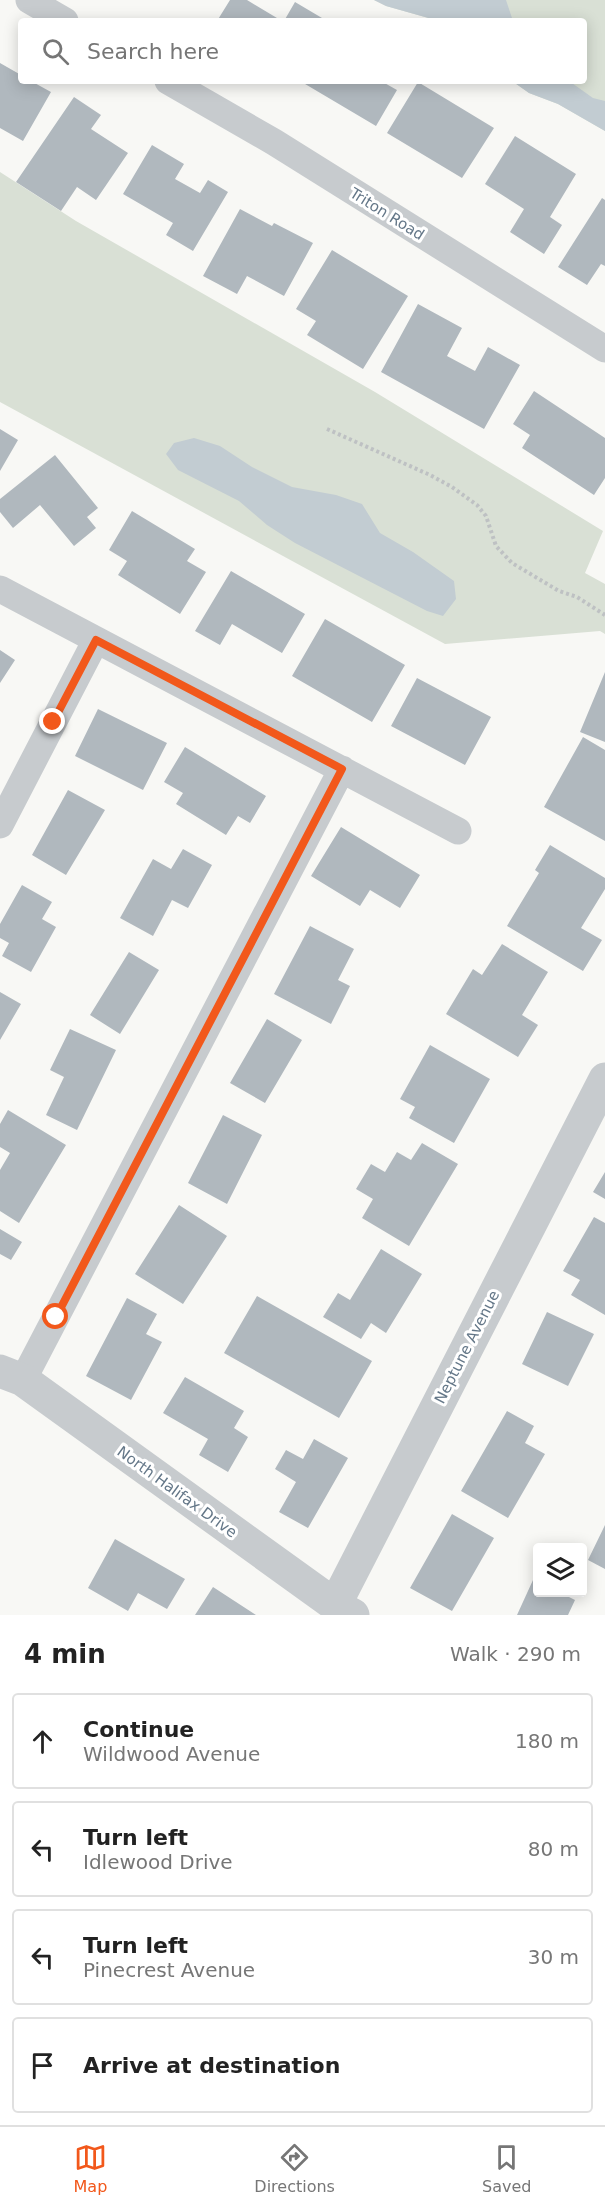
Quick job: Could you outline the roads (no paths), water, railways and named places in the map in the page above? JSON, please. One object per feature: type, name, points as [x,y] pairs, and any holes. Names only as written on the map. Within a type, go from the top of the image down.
[{"type":"street","points":[[29,0],[60,18]]},
{"type":"street","name":"Triton Road","points":[[173,84],[274,142],[605,349]]},
{"type":"street","points":[[0,589],[458,831]]},
{"type":"street","points":[[0,825],[96,640]]},
{"type":"street","points":[[11,1376],[342,769]]},
{"type":"street","name":"Neptune Avenue","points":[[339,1612],[605,1079]]},
{"type":"street","name":"North Halifax Drive","points":[[11,1376],[339,1612]]}]
